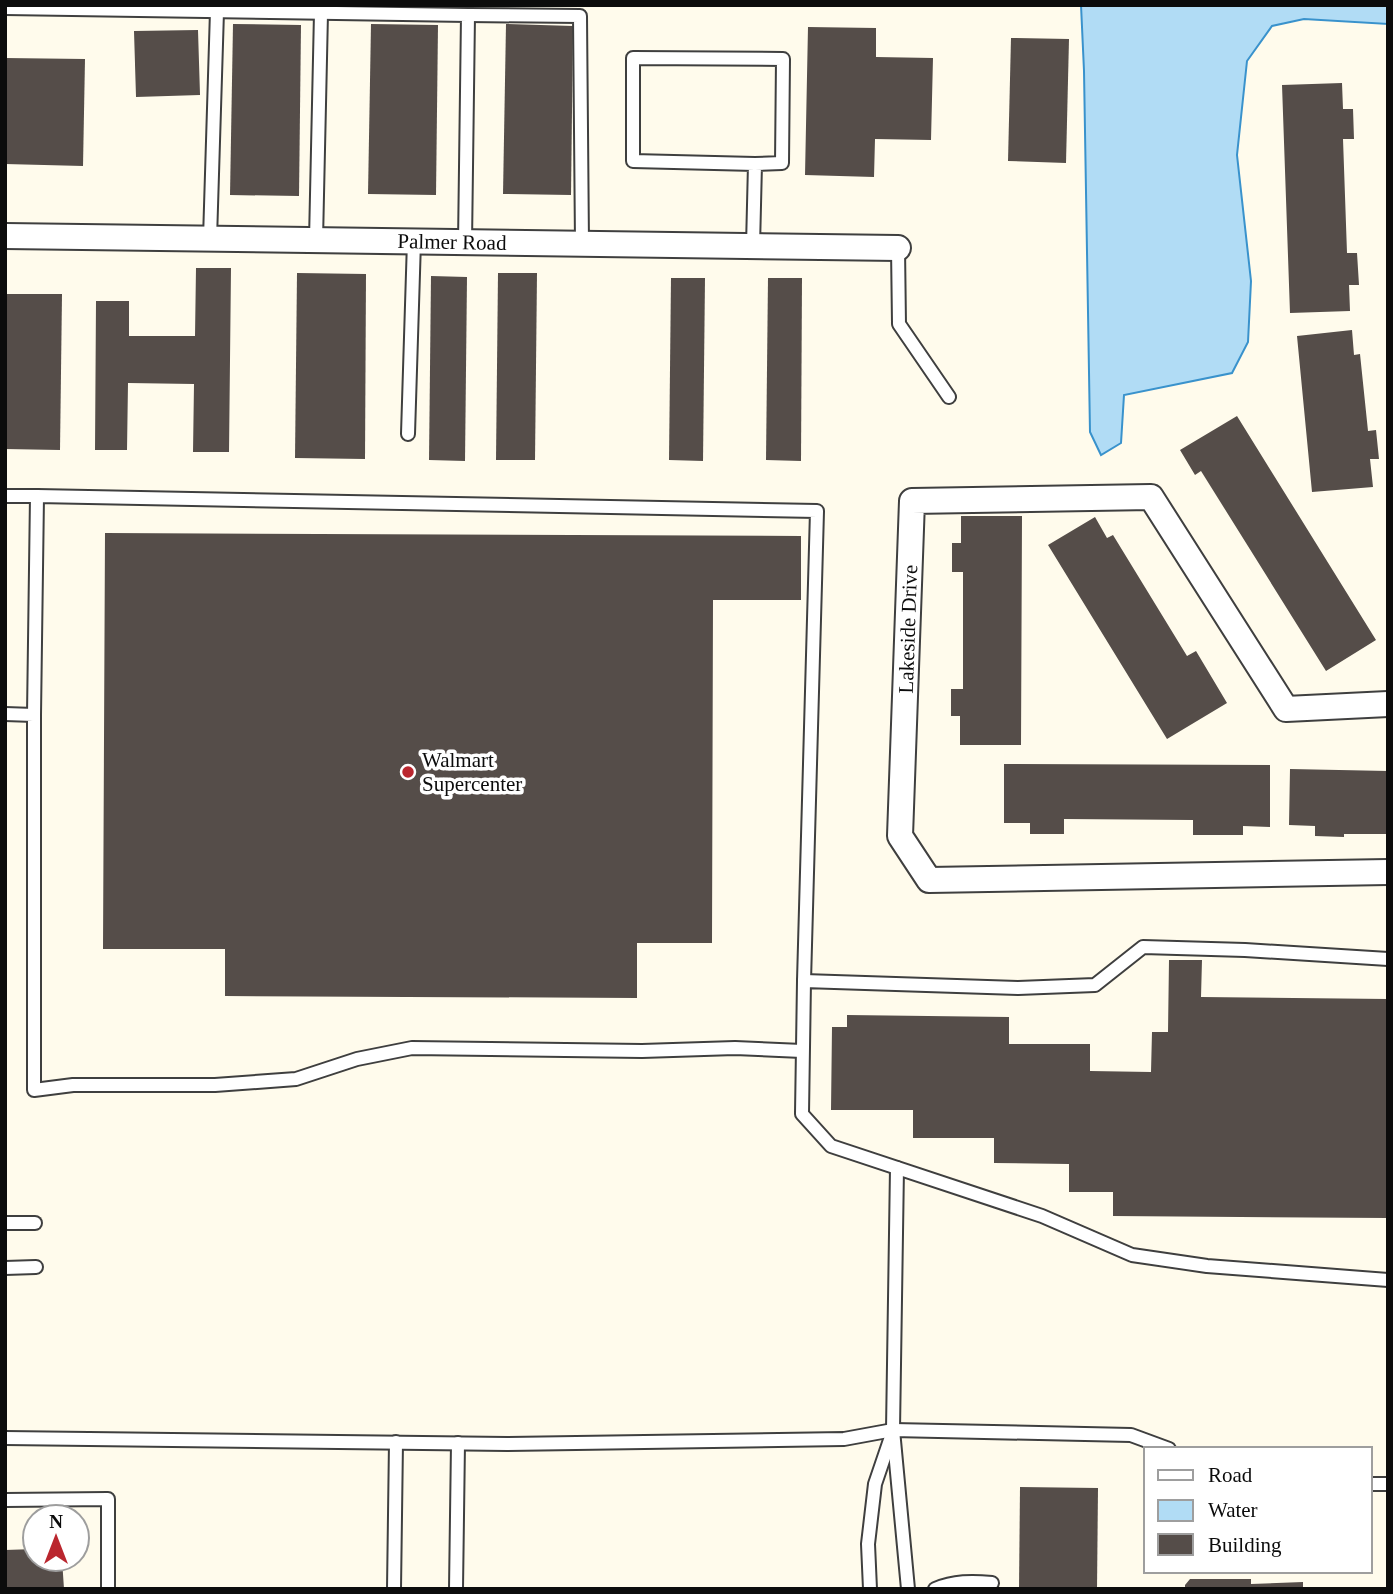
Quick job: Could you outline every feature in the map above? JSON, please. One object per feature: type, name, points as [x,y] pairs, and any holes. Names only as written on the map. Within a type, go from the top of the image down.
[{"type":"street","name":"Palmer Road","points":[[5,236],[898,248]]},
{"type":"street","name":"Lakeside Drive","points":[[1388,704],[1286,709],[1151,497],[912,501],[900,835],[929,880],[1388,872]]},
{"type":"lane","points":[[5,8],[580,16],[582,244]]},
{"type":"lane","points":[[210,239],[217,11]]},
{"type":"lane","points":[[316,240],[321,13]]},
{"type":"lane","points":[[465,243],[468,15]]},
{"type":"lane","points":[[632,58],[783,59],[782,163],[755,164],[633,160],[632,58]]},
{"type":"lane","points":[[753,246],[755,164]]},
{"type":"lane","points":[[408,434],[414,242]]},
{"type":"lane","points":[[898,248],[899,324],[949,397]]},
{"type":"lane","points":[[5,496],[817,511],[802,1114],[831,1146],[1042,1216],[1132,1255],[1207,1266],[1388,1280]]},
{"type":"lane","points":[[37,496],[34,1090],[73,1084],[215,1086],[296,1079],[357,1059],[412,1048],[642,1051],[735,1048],[802,1051]]},
{"type":"lane","points":[[5,715],[34,715]]},
{"type":"lane","points":[[804,981],[1018,988],[1095,985],[1143,947],[1388,959]]},
{"type":"lane","points":[[897,1168],[893,1430],[908,1589]]},
{"type":"lane","points":[[5,1223],[35,1223]]},
{"type":"lane","points":[[5,1268],[36,1267]]},
{"type":"lane","points":[[870,1589],[868,1544],[875,1483],[893,1430]]},
{"type":"lane","points":[[5,1438],[458,1443],[844,1439],[893,1430],[1131,1436],[1163,1447]]},
{"type":"lane","points":[[394,1589],[396,1442]]},
{"type":"lane","points":[[456,1589],[458,1443]]},
{"type":"lane","points":[[5,1500],[108,1499],[108,1589]]},
{"type":"lane","points":[[935,1589],[946,1584],[970,1581],[992,1583]]},
{"type":"water","points":[[1081,5],[1388,5],[1388,24],[1304,19],[1272,26],[1247,61],[1237,155],[1251,281],[1248,342],[1232,373],[1124,395],[1121,443],[1101,455],[1090,432]]},
{"type":"building","points":[[233,24],[301,25],[299,196],[230,195]]},
{"type":"building","points":[[371,24],[438,25],[436,195],[368,194]]},
{"type":"building","points":[[506,24],[573,26],[571,195],[503,194]]},
{"type":"building","points":[[808,27],[876,28],[876,57],[933,58],[931,140],[875,139],[874,177],[805,175]]},
{"type":"building","points":[[198,30],[200,95],[136,97],[134,31]]},
{"type":"building","points":[[1011,38],[1069,39],[1066,163],[1008,161]]},
{"type":"building","points":[[5,58],[85,59],[83,166],[5,164]]},
{"type":"building","points":[[1342,83],[1343,109],[1353,109],[1354,139],[1343,139],[1347,253],[1357,253],[1359,285],[1349,285],[1350,311],[1290,313],[1282,85]]},
{"type":"building","points":[[196,268],[231,268],[229,452],[193,452],[194,384],[128,383],[127,450],[95,450],[96,301],[129,301],[129,336],[195,336]]},
{"type":"building","points":[[297,273],[366,274],[365,459],[295,458]]},
{"type":"building","points":[[498,273],[537,273],[535,460],[496,460]]},
{"type":"building","points":[[431,276],[467,277],[465,461],[429,460]]},
{"type":"building","points":[[671,278],[705,278],[703,461],[669,460]]},
{"type":"building","points":[[768,278],[802,278],[801,461],[766,460]]},
{"type":"building","points":[[5,294],[62,294],[60,450],[5,449]]},
{"type":"building","points":[[1352,330],[1354,355],[1360,354],[1368,431],[1376,430],[1379,459],[1370,459],[1373,487],[1312,492],[1297,336]]},
{"type":"building","points":[[1237,416],[1376,640],[1326,671],[1201,471],[1195,475],[1180,450]]},
{"type":"building","points":[[961,516],[1022,516],[1021,745],[960,745],[960,716],[951,716],[951,689],[963,689],[963,572],[952,572],[952,543],[961,543]]},
{"type":"building","points":[[1095,517],[1107,538],[1113,535],[1187,656],[1196,651],[1227,703],[1167,739],[1048,545]]},
{"type":"building","name":"Walmart Supercenter","points":[[105,533],[801,536],[801,600],[713,600],[712,943],[637,943],[637,998],[225,996],[225,949],[103,949]]},
{"type":"building","points":[[1004,764],[1270,765],[1270,827],[1243,826],[1243,835],[1193,835],[1193,820],[1064,819],[1064,834],[1030,834],[1030,823],[1004,823]]},
{"type":"building","points":[[1290,769],[1388,771],[1388,834],[1315,836],[1315,826],[1289,825]]},
{"type":"building","points":[[1169,960],[1202,960],[1201,997],[1388,999],[1388,1218],[1113,1216],[1113,1192],[1069,1192],[1069,1164],[994,1163],[994,1138],[913,1138],[913,1110],[831,1110],[832,1027],[847,1027],[847,1015],[1009,1017],[1009,1044],[1090,1044],[1090,1071],[1151,1072],[1152,1032],[1168,1032]]},
{"type":"building","points":[[1020,1487],[1098,1488],[1097,1589],[1019,1589]]},
{"type":"building","points":[[21,1549],[21,1573],[63,1573],[64,1589],[5,1589],[5,1550]]},
{"type":"building","points":[[1190,1579],[1251,1579],[1251,1584],[1303,1582],[1303,1589],[1185,1589]]},
{"type":"place","name":"Walmart Supercenter","points":[[408,772]]}]
